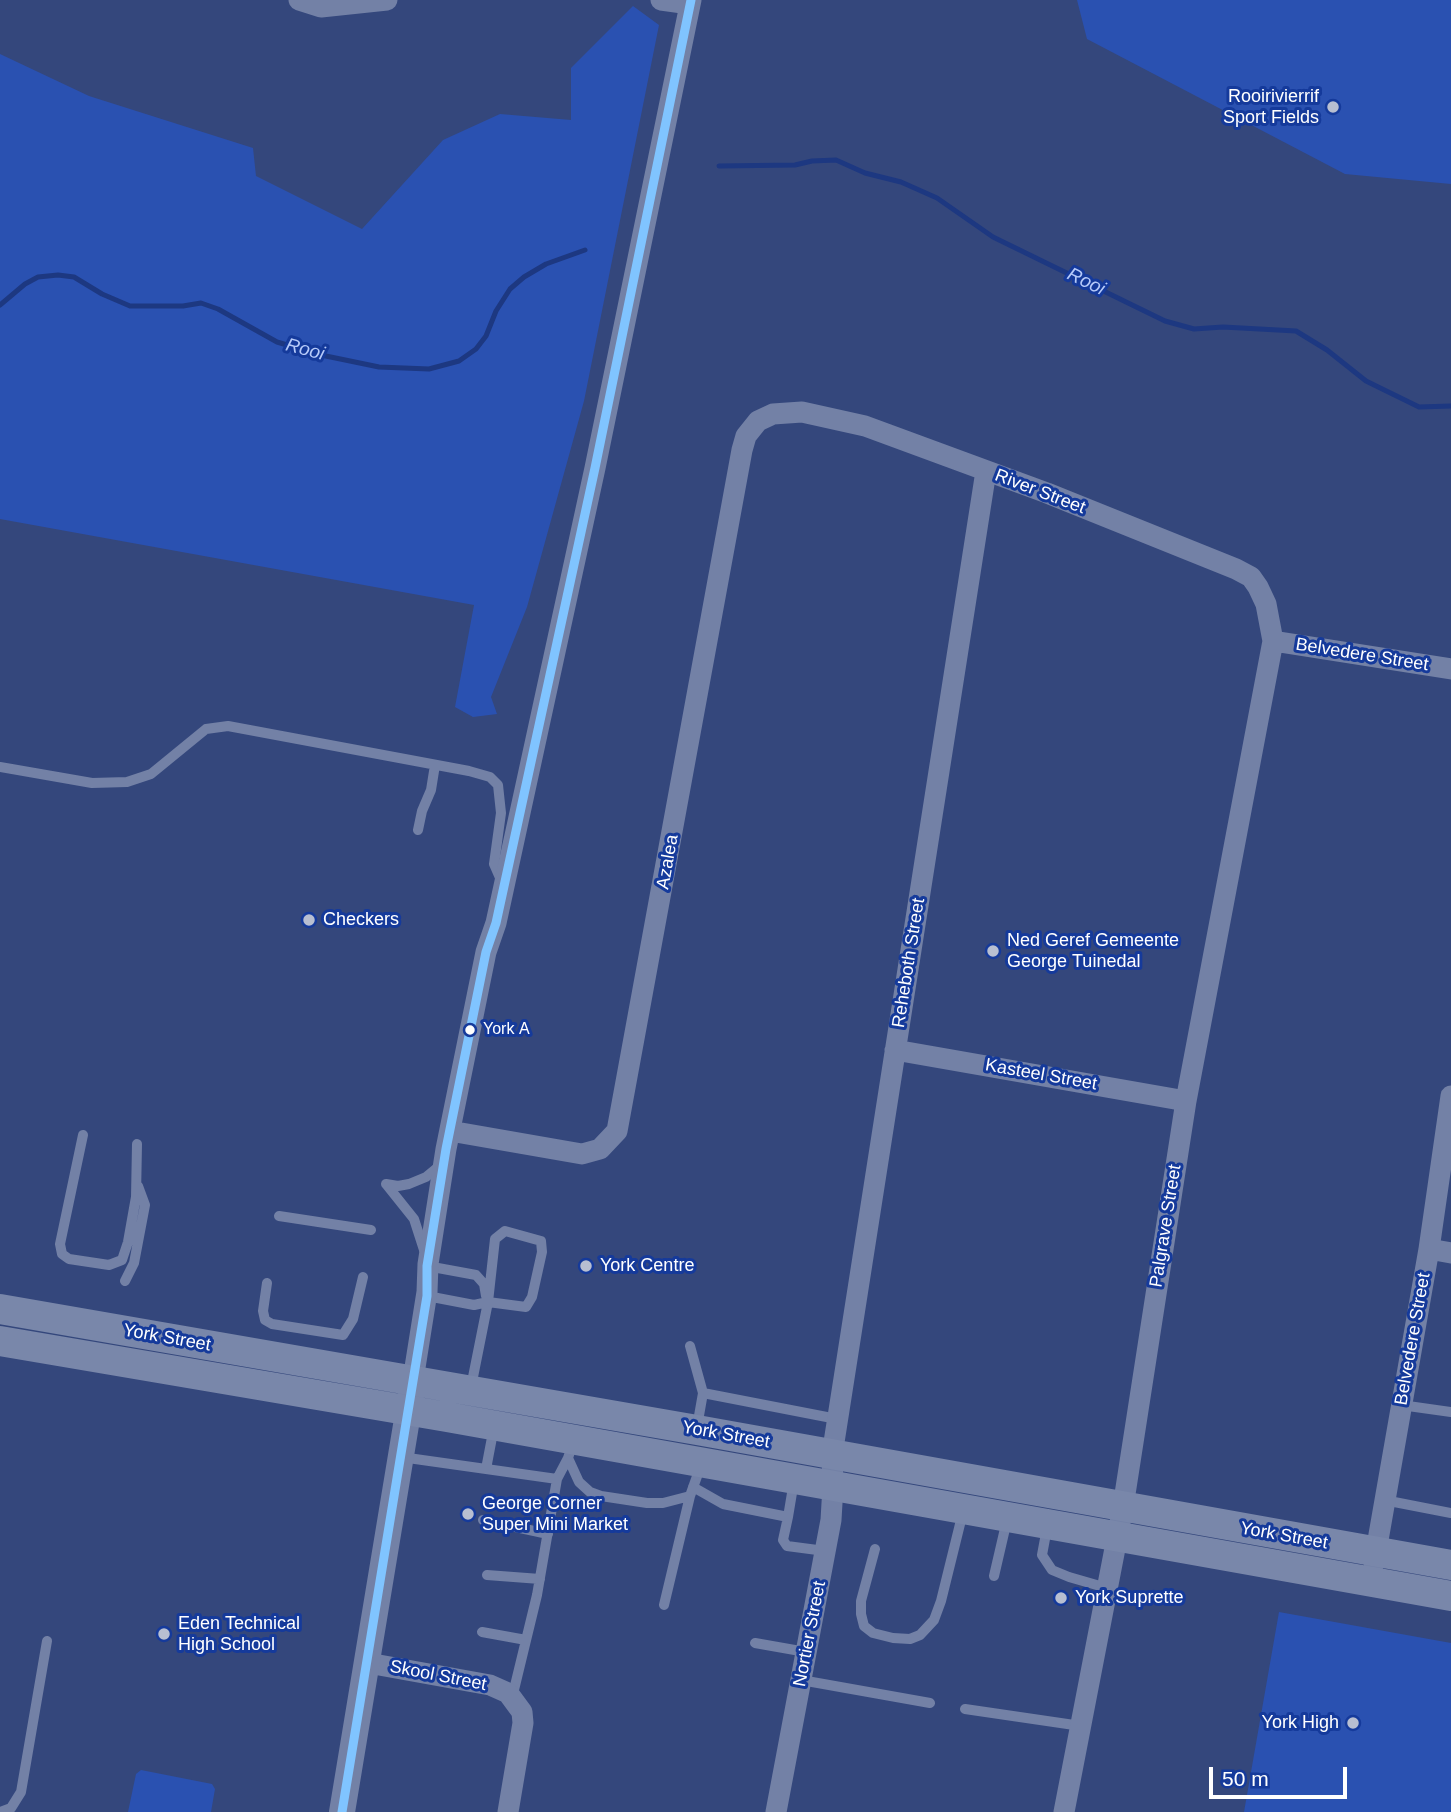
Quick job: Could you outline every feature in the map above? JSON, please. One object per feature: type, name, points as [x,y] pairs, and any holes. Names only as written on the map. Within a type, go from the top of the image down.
[{"type":"main road","name":"York Street","points":[[0,1309],[413,1380],[471,1384],[832,1455],[1451,1565]]},
{"type":"main road","name":"York Street","points":[[0,1341],[494,1426],[695,1482],[794,1479],[1451,1596]]},
{"type":"street","points":[[299,0],[321,7],[387,0]]},
{"type":"street","points":[[431,1266],[486,952],[496,923],[595,468],[690,2],[661,0]]},
{"type":"street","name":"River Street","points":[[758,421],[786,412],[820,415],[865,426],[1225,565],[1251,577],[1258,586],[1266,604],[1273,641]]},
{"type":"street","name":"Azalea","points":[[456,1133],[582,1154],[600,1149],[617,1131],[742,450],[746,436],[758,421]]},
{"type":"street","name":"Reheboth Street","points":[[832,1455],[986,471]]},
{"type":"street","name":"Belvedere Street","points":[[1273,641],[1451,669]]},
{"type":"street","name":"Palgrave Street","points":[[1064,1812],[1123,1507],[1186,1101],[1273,641]]},
{"type":"street","name":"Kasteel Street","points":[[895,1050],[1186,1101]]},
{"type":"street","name":"Belvedere Street","points":[[1371,1582],[1429,1249],[1451,1096]]},
{"type":"street","points":[[342,1812],[427,1294],[444,1161],[456,1133]]},
{"type":"street","points":[[1429,1249],[1451,1252]]},
{"type":"street","name":"Nortier Street","points":[[776,1812],[831,1520],[832,1455]]},
{"type":"street","name":"Skool Street","points":[[368,1663],[490,1685],[508,1693],[512,1698]]},
{"type":"street","points":[[508,1812],[523,1723],[522,1712],[512,1698]]},
{"type":"lane","points":[[0,767],[92,783],[127,782],[151,774],[206,729],[228,726],[490,777],[498,785],[500,813],[494,864],[503,886]]},
{"type":"lane","points":[[418,830],[431,790],[435,765]]},
{"type":"lane","points":[[83,1135],[60,1244],[62,1254],[69,1259],[109,1265],[119,1263],[124,1255],[136,1197],[138,1144]]},
{"type":"lane","points":[[444,1161],[426,1177],[409,1184],[386,1184],[414,1219],[431,1266],[476,1275],[484,1284],[488,1302]]},
{"type":"lane","points":[[125,1281],[134,1264],[145,1205],[143,1195],[136,1184]]},
{"type":"lane","points":[[279,1216],[371,1230]]},
{"type":"lane","points":[[427,1294],[474,1305],[488,1302],[526,1307],[531,1302],[541,1241],[505,1231],[495,1239],[488,1302],[471,1384]]},
{"type":"lane","points":[[476,1275],[488,1269],[493,1257]]},
{"type":"lane","points":[[267,1283],[263,1311],[265,1320],[272,1324],[343,1335],[354,1319],[363,1277]]},
{"type":"lane","points":[[690,1346],[703,1393],[697,1430]]},
{"type":"lane","points":[[703,1393],[837,1419]]},
{"type":"lane","points":[[1401,1405],[1451,1412]]},
{"type":"lane","points":[[486,1469],[494,1426]]},
{"type":"lane","points":[[512,1698],[540,1579],[557,1479],[571,1449]]},
{"type":"lane","points":[[571,1449],[583,1487],[601,1496],[663,1503],[695,1482]]},
{"type":"lane","points":[[401,1457],[557,1479]]},
{"type":"lane","points":[[794,1479],[783,1541],[787,1546],[825,1550]]},
{"type":"lane","points":[[695,1482],[723,1504],[788,1517]]},
{"type":"lane","points":[[664,1605],[695,1482]]},
{"type":"lane","points":[[1384,1500],[1451,1513]]},
{"type":"lane","points":[[875,1549],[861,1601],[864,1626],[873,1633],[893,1637],[910,1639],[920,1636],[934,1620],[941,1601],[964,1510]]},
{"type":"lane","points":[[994,1576],[1007,1518]]},
{"type":"lane","points":[[483,1520],[548,1534]]},
{"type":"lane","points":[[1047,1525],[1042,1555],[1052,1570],[1107,1588]]},
{"type":"lane","points":[[487,1575],[540,1579]]},
{"type":"lane","points":[[482,1632],[526,1640]]},
{"type":"lane","points":[[0,1812],[11,1808],[21,1792],[47,1641]]},
{"type":"lane","points":[[755,1643],[806,1652]]},
{"type":"lane","points":[[801,1680],[930,1703]]},
{"type":"lane","points":[[965,1709],[1081,1726]]},
{"type":"shaded area","name":"Rooirivierrif Sport Fields","points":[[1077,0],[1451,0],[1451,184],[1345,174],[1087,39]]},
{"type":"shaded area","points":[[633,6],[659,25],[584,401],[527,607],[491,697],[497,714],[473,717],[455,707],[474,605],[0,519],[0,54],[89,96],[253,148],[256,176],[362,229],[443,140],[500,114],[571,120],[571,68]]},
{"type":"shaded area","name":"York High","points":[[1279,1612],[1451,1643],[1451,1812],[1244,1812]]},
{"type":"shaded area","points":[[141,1770],[212,1784],[215,1789],[211,1812],[128,1812],[136,1774]]},
{"type":"waterway","name":"Rooi","points":[[719,166],[795,165],[836,160],[865,173],[901,182],[937,198],[993,237],[1165,321],[1194,329],[1223,327],[1296,331],[1327,350],[1366,381],[1419,407],[1451,406]]},
{"type":"waterway","name":"Rooi","points":[[0,305],[38,277],[74,277],[102,294],[130,306],[183,306],[201,303],[218,309],[277,342],[321,355],[379,367],[429,369],[459,361],[476,349],[486,336],[496,311],[510,289],[524,277],[546,264],[585,250]]},
{"type":"transit line","points":[[342,1812],[427,1296],[427,1266],[446,1149],[486,952],[496,923],[595,468],[691,0]]},
{"type":"place","name":"Rooirivierrif Sport Fields","points":[[1333,107]]},
{"type":"place","name":"Checkers","points":[[309,920]]},
{"type":"place","name":"Ned Geref Gemeente George Tuinedal","points":[[993,951]]},
{"type":"place","name":"York A","points":[[470,1030]]},
{"type":"place","name":"York Centre","points":[[586,1266]]},
{"type":"place","name":"George Corner Super Mini Market","points":[[468,1514]]},
{"type":"place","name":"York Suprette","points":[[1061,1598]]},
{"type":"place","name":"Eden Technical High School","points":[[164,1634]]},
{"type":"place","name":"York High","points":[[1353,1723]]}]
